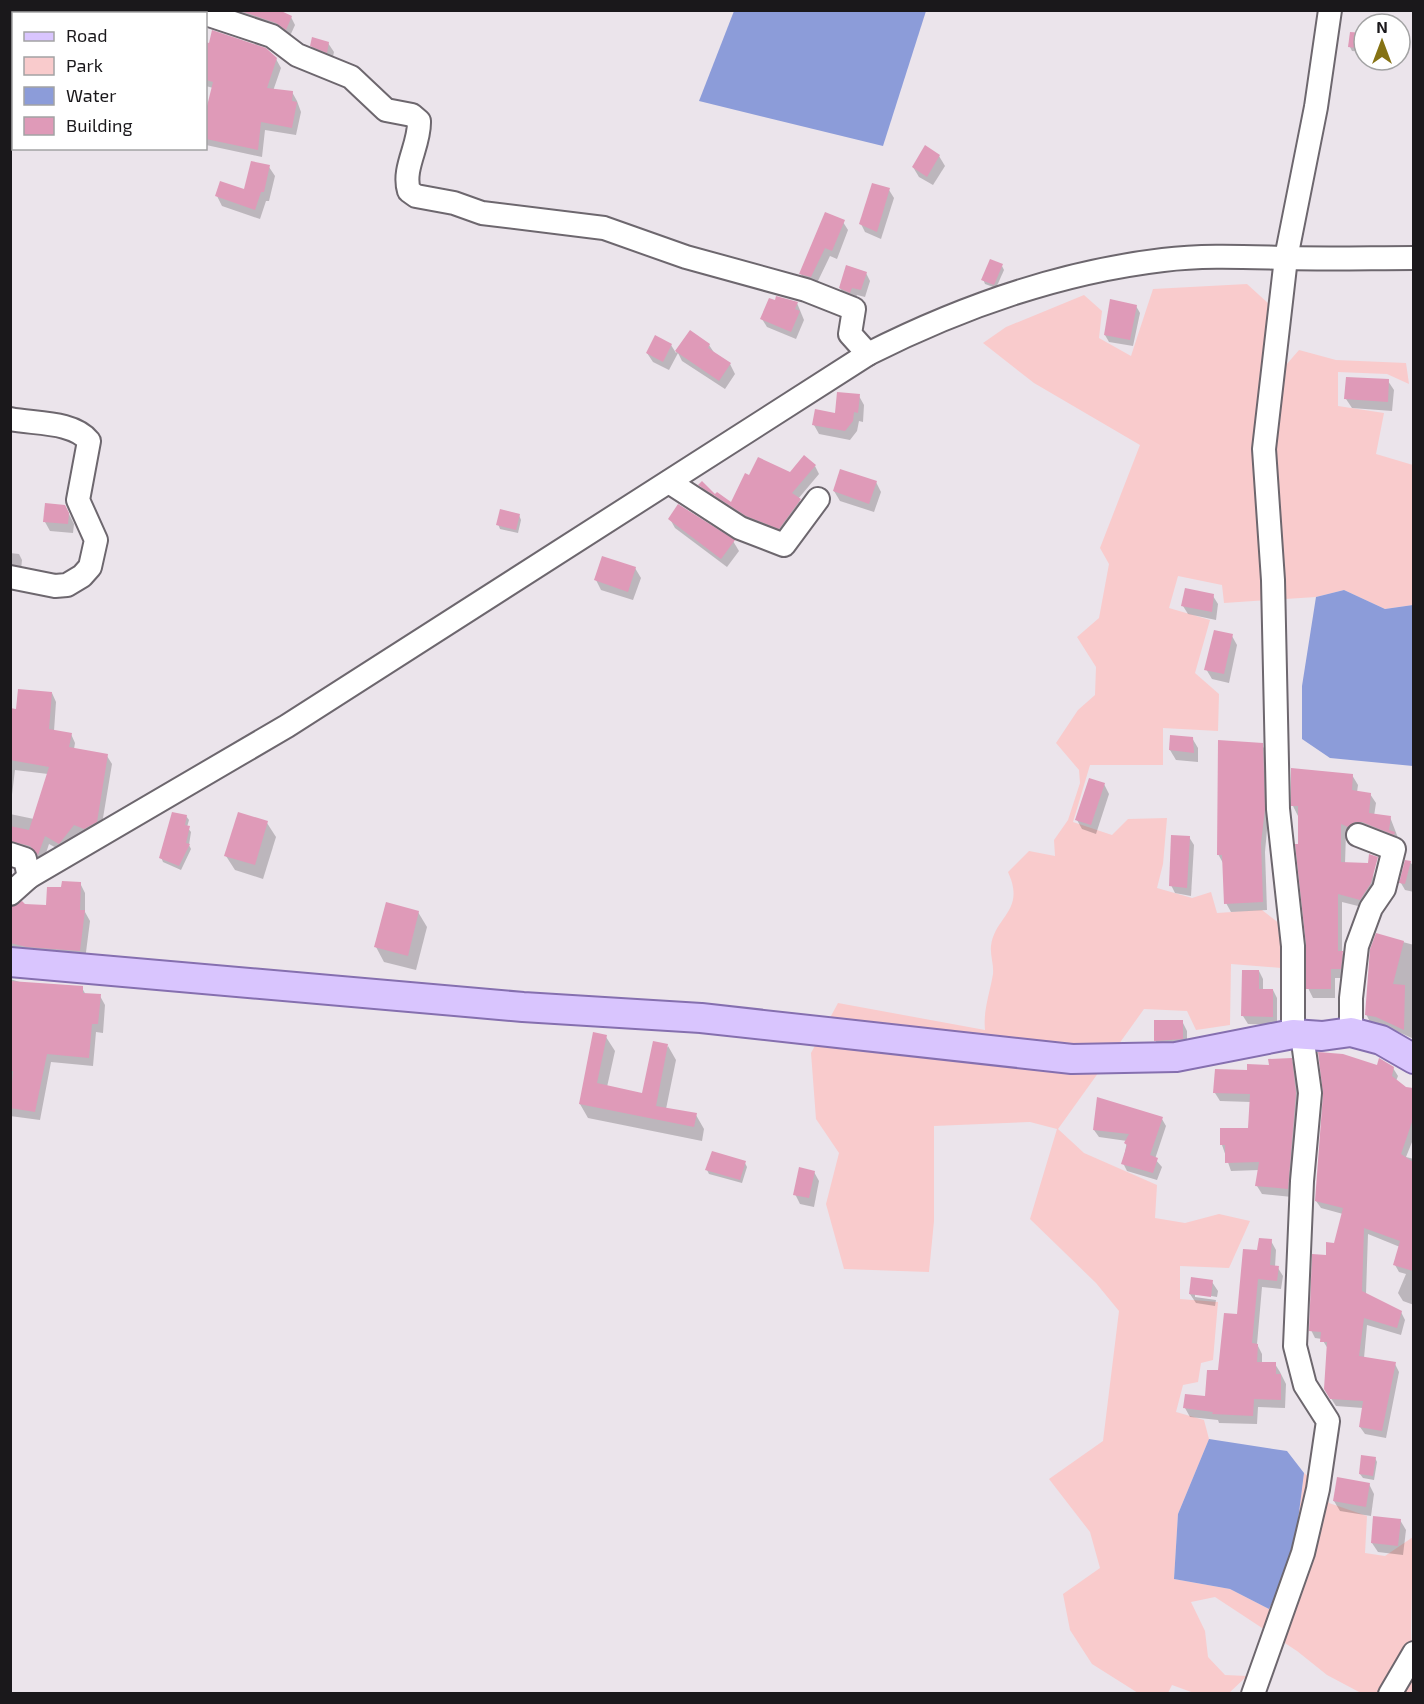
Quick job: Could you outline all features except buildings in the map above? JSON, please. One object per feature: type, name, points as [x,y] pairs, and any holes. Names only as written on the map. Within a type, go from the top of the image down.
[{"type":"main road","points":[[10,962],[512,1006],[701,1018],[1072,1059],[1176,1057],[1293,1034],[1322,1036],[1351,1032],[1381,1040],[1413,1059]]},
{"type":"street","points":[[1254,1694],[1303,1553],[1318,1489],[1328,1421],[1305,1385],[1295,1346],[1302,1181],[1310,1094],[1303,1042],[1293,1034],[1293,946],[1278,808],[1274,602],[1264,449],[1286,258],[1312,130],[1330,10]]},
{"type":"street","points":[[207,15],[272,36],[297,55],[351,77],[386,110],[412,115],[419,121],[419,132],[406,182],[409,191],[416,196],[454,203],[482,213],[604,228],[686,257],[806,290],[854,309],[850,334],[868,354]]},
{"type":"street","points":[[10,894],[29,877],[287,726],[868,354],[928,324],[1065,279],[1162,260],[1241,255],[1286,258],[1413,258]]},
{"type":"street","points":[[10,419],[70,428],[83,433],[89,441],[78,500],[96,540],[90,567],[82,576],[67,585],[55,586],[10,577]]},
{"type":"street","points":[[669,482],[740,528],[784,545],[818,499]]},
{"type":"street","points":[[1351,1032],[1351,998],[1358,946],[1371,908],[1384,889],[1394,849],[1358,835]]},
{"type":"street","points":[[10,854],[25,859],[29,877]]},
{"type":"street","points":[[1390,1694],[1413,1653]]},
{"type":"green space","points":[[1247,284],[1282,316],[1286,365],[1299,350],[1336,360],[1406,363],[1409,384],[1387,374],[1338,372],[1338,406],[1384,413],[1376,454],[1413,465],[1413,605],[1385,609],[1344,590],[1316,597],[1224,603],[1222,585],[1178,576],[1169,608],[1210,620],[1195,673],[1219,694],[1218,731],[1163,728],[1163,765],[1090,765],[1073,822],[1112,835],[1128,819],[1167,818],[1163,864],[1157,888],[1192,898],[1211,892],[1217,913],[1262,910],[1280,924],[1281,968],[1231,964],[1230,1025],[1196,1030],[1187,1011],[1144,1009],[1058,1129],[1084,1153],[1157,1185],[1155,1218],[1185,1223],[1219,1214],[1250,1221],[1229,1268],[1180,1266],[1180,1299],[1218,1302],[1213,1360],[1201,1363],[1198,1382],[1183,1385],[1176,1412],[1204,1420],[1209,1439],[1178,1514],[1174,1579],[1230,1589],[1269,1609],[1293,1560],[1304,1473],[1326,1492],[1329,1503],[1367,1516],[1365,1553],[1385,1556],[1413,1537],[1411,1630],[1413,1693],[1361,1693],[1327,1675],[1297,1651],[1215,1597],[1191,1602],[1205,1631],[1208,1657],[1225,1675],[1247,1676],[1229,1693],[1194,1693],[1172,1685],[1168,1693],[1138,1693],[1092,1664],[1070,1630],[1063,1594],[1100,1568],[1090,1532],[1049,1479],[1103,1441],[1119,1311],[1096,1283],[1030,1219],[1057,1129],[1030,1122],[934,1126],[934,1221],[929,1272],[844,1269],[826,1204],[839,1153],[816,1119],[811,1053],[838,1003],[985,1030],[986,1009],[993,974],[991,946],[998,927],[1012,905],[1014,896],[1008,872],[1029,851],[1055,856],[1054,840],[1068,820],[1080,783],[1079,770],[1056,743],[1078,710],[1095,695],[1096,667],[1077,637],[1099,618],[1109,564],[1100,548],[1140,445],[1034,383],[983,343],[1006,327],[1084,295],[1102,311],[1099,338],[1131,356],[1153,289]]},
{"type":"water","points":[[734,11],[926,11],[883,146],[699,101]]},
{"type":"water","points":[[1344,590],[1385,609],[1413,605],[1413,766],[1330,758],[1302,739],[1302,686],[1316,597]]},
{"type":"water","points":[[1209,1439],[1287,1451],[1304,1473],[1293,1560],[1269,1609],[1230,1589],[1174,1579],[1178,1514]]}]
